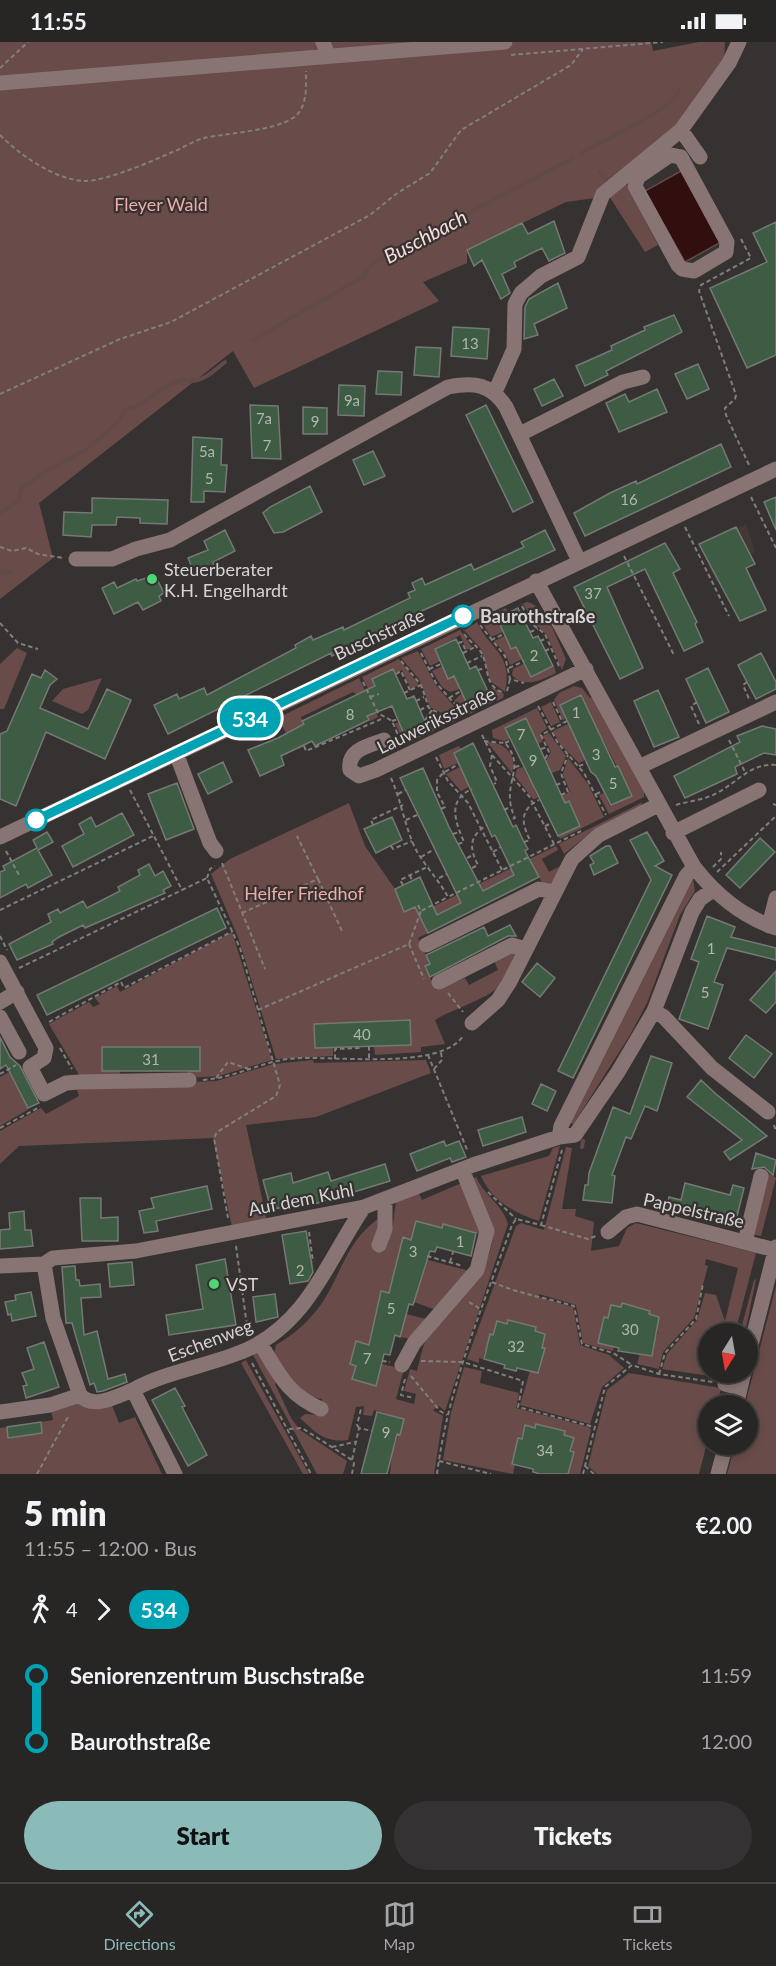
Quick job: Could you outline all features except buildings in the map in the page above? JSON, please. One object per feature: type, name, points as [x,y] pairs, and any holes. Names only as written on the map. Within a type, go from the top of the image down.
[{"type":"street","points":[[0,83],[326,49],[505,42]]},
{"type":"street","points":[[495,392],[514,349],[515,304],[521,293],[541,276],[578,257],[603,194],[676,135],[729,63],[739,42]]},
{"type":"street","points":[[675,155],[676,135]]},
{"type":"street","points":[[676,135],[700,157]]},
{"type":"street","points":[[675,155],[679,155],[685,162],[727,242],[727,248],[721,256],[694,270],[682,269],[678,264],[635,186],[638,177],[675,155]]},
{"type":"street","points":[[519,434],[623,382],[643,377]]},
{"type":"street","points":[[76,558],[112,559],[136,549],[170,540],[448,387],[472,385],[495,392],[519,434],[579,561]]},
{"type":"street","name":"Buschstraße","points":[[2,843],[123,777],[618,542],[776,470]]},
{"type":"street","points":[[536,581],[586,669],[673,833],[704,873],[712,890],[742,913],[772,927],[776,898]]},
{"type":"street","name":"Lauweriksstraße","points":[[384,740],[355,752],[349,763],[350,770],[359,776],[586,669]]},
{"type":"street","points":[[639,767],[776,702]]},
{"type":"street","points":[[177,753],[210,843],[219,857]]},
{"type":"street","points":[[673,833],[759,790]]},
{"type":"street","points":[[472,1023],[498,1000],[572,859],[590,841],[660,808]]},
{"type":"street","points":[[562,1137],[561,1126],[686,876],[704,873]]},
{"type":"street","points":[[426,945],[539,889],[554,892]]},
{"type":"street","name":"Auf dem Kuhl","points":[[0,1266],[44,1264],[53,1258],[136,1251],[364,1207],[468,1167],[562,1137],[575,1135],[654,1011],[692,912],[700,899],[712,890]]},
{"type":"street","points":[[439,982],[512,945],[525,949]]},
{"type":"street","points":[[3,968],[46,1048],[44,1058],[30,1067],[44,1094],[66,1083],[189,1080]]},
{"type":"street","points":[[0,1002],[17,992]]},
{"type":"street","points":[[654,1011],[664,1017],[712,1068],[768,1112]]},
{"type":"street","points":[[0,1017],[19,1052]]},
{"type":"street","points":[[404,1361],[414,1343],[459,1294],[477,1270],[487,1231],[468,1167]]},
{"type":"street","points":[[745,1242],[761,1176]]},
{"type":"street","points":[[379,1245],[385,1230],[385,1200]]},
{"type":"street","name":"Eschenweg","points":[[133,1390],[252,1347],[287,1323],[304,1306],[364,1207]]},
{"type":"street","name":"Pappelstraße","points":[[608,1232],[626,1217],[637,1214],[776,1248],[757,1323]]},
{"type":"street","points":[[44,1264],[53,1318],[76,1396],[95,1403],[133,1390],[175,1474]]},
{"type":"street","points":[[252,1347],[290,1390],[303,1401],[321,1409]]},
{"type":"street","points":[[738,1395],[741,1383]]},
{"type":"street","points":[[725,1384],[740,1388]]},
{"type":"street","points":[[0,1412],[50,1405],[76,1396]]},
{"type":"street","points":[[718,1474],[723,1455]]},
{"type":"path","points":[[0,68],[28,42]]},
{"type":"path","points":[[0,394],[120,339],[171,322],[370,215],[396,194],[430,173],[461,130],[571,65],[583,49]]},
{"type":"path","points":[[0,135],[58,175],[85,181],[94,180],[132,169],[202,138],[251,131],[292,119],[300,112],[306,93],[306,71]]},
{"type":"path","points":[[739,236],[751,258],[701,285],[699,291],[736,395],[735,399],[725,408],[726,415],[776,548]]},
{"type":"path","points":[[678,514],[729,616]]},
{"type":"path","points":[[618,542],[674,655]]},
{"type":"path","points":[[0,547],[12,551],[26,548],[53,558],[76,558]]},
{"type":"path","points":[[504,597],[509,611],[522,605],[525,616],[547,638],[564,680]]},
{"type":"path","points":[[474,611],[491,640],[505,656],[510,679],[530,685],[563,723]]},
{"type":"path","points":[[526,624],[530,621]]},
{"type":"path","points":[[0,623],[18,643],[38,649]]},
{"type":"path","points":[[530,632],[538,629]]},
{"type":"path","points":[[461,630],[477,646],[492,687],[506,693]]},
{"type":"path","points":[[491,640],[504,634]]},
{"type":"path","points":[[540,641],[547,638]]},
{"type":"path","points":[[415,639],[429,669],[466,726]]},
{"type":"path","points":[[458,644],[462,642],[464,652],[477,646]]},
{"type":"path","points":[[394,648],[403,665],[421,685],[424,697],[432,711],[466,726],[484,741],[492,755],[533,803],[554,844]]},
{"type":"path","points":[[545,651],[551,648]]},
{"type":"path","points":[[467,663],[482,656]]},
{"type":"path","points":[[550,660],[555,658]]},
{"type":"path","points":[[509,668],[524,661]]},
{"type":"path","points":[[429,669],[441,663]]},
{"type":"path","points":[[355,667],[378,713],[392,721],[398,719]]},
{"type":"path","points":[[478,670],[486,668]]},
{"type":"path","points":[[396,674],[401,672],[410,690]]},
{"type":"path","points":[[483,681],[487,678]]},
{"type":"path","points":[[400,684],[405,681]]},
{"type":"path","points":[[747,682],[743,685],[754,711]]},
{"type":"path","points":[[404,693],[421,685]]},
{"type":"path","points":[[487,690],[492,687]]},
{"type":"path","points":[[449,698],[461,691]]},
{"type":"path","points":[[538,693],[550,729],[568,755],[579,766],[607,818]]},
{"type":"path","points":[[370,697],[379,694]]},
{"type":"path","points":[[416,701],[424,697]]},
{"type":"path","points":[[697,702],[692,706],[704,735]]},
{"type":"path","points":[[420,710],[428,706]]},
{"type":"path","points":[[425,720],[432,711]]},
{"type":"path","points":[[304,746],[306,752],[384,718]]},
{"type":"path","points":[[392,721],[407,754]]},
{"type":"path","points":[[545,759],[549,755],[541,735],[567,721]]},
{"type":"path","points":[[723,727],[745,772]]},
{"type":"path","points":[[484,741],[505,743],[511,740]]},
{"type":"path","points":[[430,743],[443,772],[461,794],[502,870]]},
{"type":"path","points":[[505,743],[513,755],[516,767],[508,796],[515,818],[509,820]]},
{"type":"path","points":[[540,749],[547,747]]},
{"type":"path","points":[[492,755],[491,773],[497,782],[494,784]]},
{"type":"path","points":[[561,795],[568,792],[562,767],[568,755]]},
{"type":"path","points":[[579,766],[587,763]]},
{"type":"path","points":[[386,764],[403,805],[412,841],[421,857],[438,878],[448,897]]},
{"type":"path","points":[[660,808],[715,794],[751,769],[765,764],[776,765]]},
{"type":"path","points":[[441,809],[445,807],[436,784],[443,772],[459,765]]},
{"type":"path","points":[[516,767],[522,765]]},
{"type":"path","points":[[751,769],[753,774]]},
{"type":"path","points":[[123,777],[182,890]]},
{"type":"path","points":[[556,785],[564,782]]},
{"type":"path","points":[[458,844],[464,842],[454,810],[461,794],[472,789]]},
{"type":"path","points":[[398,794],[405,790]]},
{"type":"path","points":[[596,794],[603,791]]},
{"type":"path","points":[[524,842],[530,840],[525,830],[525,813],[533,803],[539,800]]},
{"type":"path","points":[[686,802],[690,810]]},
{"type":"path","points":[[374,825],[371,820],[403,805]]},
{"type":"path","points":[[504,810],[510,807]]},
{"type":"path","points":[[406,820],[417,815]]},
{"type":"path","points":[[381,816],[384,820]]},
{"type":"path","points":[[704,873],[776,816]]},
{"type":"path","points":[[545,826],[552,823]]},
{"type":"path","points":[[472,868],[477,865],[472,842],[481,828],[487,825]]},
{"type":"path","points":[[258,1010],[409,944],[421,911],[587,828]]},
{"type":"path","points":[[520,832],[525,830]]},
{"type":"path","points":[[453,834],[459,832]]},
{"type":"path","points":[[0,910],[153,836]]},
{"type":"path","points":[[297,836],[342,931]]},
{"type":"path","points":[[391,846],[393,849],[412,841]]},
{"type":"path","points":[[2,843],[19,875],[21,874]]},
{"type":"path","points":[[493,852],[501,847]]},
{"type":"path","points":[[421,857],[433,850]]},
{"type":"path","points":[[704,873],[721,859],[721,852]]},
{"type":"path","points":[[467,858],[473,855]]},
{"type":"path","points":[[219,857],[210,869],[207,878],[233,931],[275,1062],[280,1085],[276,1096],[217,1132],[214,1138],[252,1347],[311,1474]]},
{"type":"path","points":[[219,857],[265,969]]},
{"type":"path","points":[[403,885],[400,880],[429,866]]},
{"type":"path","points":[[438,878],[447,874]]},
{"type":"path","points":[[410,875],[412,881]]},
{"type":"path","points":[[3,968],[207,878]]},
{"type":"path","points":[[242,912],[318,879]]},
{"type":"path","points":[[418,905],[421,911]]},
{"type":"path","points":[[36,1028],[121,982],[124,988],[233,931]]},
{"type":"path","points":[[452,998],[455,1005]]},
{"type":"path","points":[[189,1080],[216,1079],[292,1059],[428,1055],[457,1046],[472,1023]]},
{"type":"path","points":[[369,1046],[369,1058]]},
{"type":"path","points":[[335,1059],[335,1049],[361,1048]]},
{"type":"path","points":[[434,1069],[441,1060],[441,1052]]},
{"type":"path","points":[[428,1055],[468,1167]]},
{"type":"path","points":[[216,1079],[228,1062],[249,1069]]},
{"type":"path","points":[[0,1128],[40,1106],[44,1094]]},
{"type":"path","points":[[541,1225],[562,1137]]},
{"type":"path","points":[[483,1187],[516,1219],[588,1239],[608,1232]]},
{"type":"path","points":[[306,1218],[314,1269]]},
{"type":"path","points":[[438,1474],[447,1415],[463,1362],[516,1219]]},
{"type":"path","points":[[450,1262],[453,1252]]},
{"type":"path","points":[[427,1256],[477,1270]]},
{"type":"path","points":[[491,1282],[513,1291],[539,1295],[574,1306],[582,1344],[613,1353],[632,1365],[659,1374],[725,1384]]},
{"type":"path","points":[[659,1374],[665,1353],[696,1319],[703,1284]]},
{"type":"path","points":[[459,1294],[482,1310]]},
{"type":"path","points":[[404,1361],[463,1362],[523,1381],[518,1407],[594,1427]]},
{"type":"path","points":[[583,1474],[605,1387],[632,1365]]},
{"type":"path","points":[[414,1398],[401,1395],[407,1370],[440,1411],[447,1415]]},
{"type":"path","points":[[37,1474],[73,1409],[76,1396]]},
{"type":"path","points":[[352,1474],[354,1463],[352,1460],[361,1409]]},
{"type":"path","points":[[289,1429],[302,1428],[352,1460]]},
{"type":"path","points":[[359,1428],[372,1431]]},
{"type":"path","points":[[332,1447],[356,1442]]},
{"type":"path","points":[[439,1461],[491,1474]]},
{"type":"path","points":[[585,1466],[594,1474]]},
{"type":"shaded area","points":[[681,171],[721,242],[685,262],[645,191]]},
{"type":"shaded area","points":[[746,524],[755,551],[751,554],[755,564],[716,582],[699,544]]},
{"type":"green space","name":"Fleyer Wald","points":[[0,42],[651,42],[653,51],[699,42],[725,42],[724,60],[672,132],[626,184],[658,245],[645,252],[609,196],[566,202],[467,250],[467,263],[423,282],[439,301],[254,388],[233,351],[39,503],[53,558],[0,599]]},
{"type":"green space","points":[[527,602],[540,610],[551,626],[566,659],[562,670],[547,635],[534,623],[523,604],[510,609]]},
{"type":"green space","points":[[506,608],[508,613],[497,619],[503,632],[491,637],[481,621]]},
{"type":"green space","points":[[477,622],[503,661],[507,679],[505,692],[490,681],[481,649],[462,628],[465,630]]},
{"type":"green space","points":[[460,630],[472,647],[467,650],[460,635],[435,649],[440,661],[430,666],[421,649]]},
{"type":"green space","points":[[505,636],[511,649],[516,647],[522,659],[510,665],[505,653],[494,641]]},
{"type":"green space","points":[[17,648],[27,653],[4,709],[0,709],[0,664]]},
{"type":"green space","points":[[418,651],[435,684],[462,716],[453,722],[446,715],[430,707],[419,679],[401,658]]},
{"type":"green space","points":[[399,659],[419,685],[411,689],[402,670],[395,673],[393,670],[378,691],[371,694],[362,677]]},
{"type":"green space","points":[[525,663],[531,677],[554,666],[556,673],[533,682],[522,682],[512,675],[513,669]]},
{"type":"green space","points":[[443,666],[448,679],[454,676],[460,689],[450,692],[442,687],[432,671]]},
{"type":"green space","points":[[102,678],[88,710],[82,714],[52,701],[63,689]]},
{"type":"green space","points":[[359,678],[378,717],[370,721],[357,695],[353,692],[301,717],[305,727],[301,730],[308,744],[299,749],[290,731],[286,733],[278,718]]},
{"type":"green space","points":[[574,686],[582,688],[590,698],[594,696],[644,791],[644,797],[609,814],[599,795],[604,793],[610,806],[632,796],[602,738],[580,747],[585,760],[579,763],[560,744],[553,731],[568,724],[575,737],[596,727],[581,696],[560,705],[566,719],[563,720],[554,700],[559,693]]},
{"type":"green space","points":[[493,688],[504,694],[503,698],[487,705],[485,701],[475,706],[476,711],[467,715],[454,701],[462,693],[469,706],[490,696],[488,691]]},
{"type":"green space","points":[[551,702],[560,722],[551,726],[541,707]]},
{"type":"green space","points":[[537,708],[547,728],[540,734],[543,741],[538,744],[526,718],[505,728],[510,739],[504,741],[493,738],[492,730]]},
{"type":"green space","points":[[433,713],[445,717],[450,723],[405,744],[395,724],[399,722],[406,736],[427,726],[425,721]]},
{"type":"green space","points":[[549,733],[566,756],[560,770],[552,773],[553,778],[533,787],[538,798],[533,799],[515,776],[517,769],[523,767],[528,777],[549,767],[546,761],[551,752],[543,736]]},
{"type":"green space","points":[[487,742],[499,744],[508,751],[513,761],[512,773]]},
{"type":"green space","points":[[459,746],[461,749],[454,753],[458,763],[444,769],[439,755]]},
{"type":"green space","points":[[568,758],[588,784],[604,817],[560,839],[558,836],[569,802],[565,803],[562,796],[570,792],[563,774]]},
{"type":"green space","points":[[460,767],[470,786],[461,791],[446,774]]},
{"type":"green space","points":[[643,802],[640,807],[593,831],[564,854],[559,844]]},
{"type":"green space","name":"Helfer Friedhof","points":[[349,803],[365,846],[395,889],[405,911],[416,906],[420,913],[556,846],[558,850],[542,859],[549,872],[560,866],[551,884],[544,886],[533,866],[423,922],[428,933],[418,938],[430,964],[425,967],[436,990],[465,978],[469,985],[498,970],[493,958],[509,951],[516,954],[501,984],[496,989],[435,1020],[445,1044],[421,1047],[421,1052],[375,1055],[374,1046],[404,1020],[314,1024],[315,1048],[333,1048],[333,1056],[276,1059],[238,937],[211,874],[230,859]]},
{"type":"green space","points":[[688,879],[693,879],[695,891],[680,915],[647,1003],[630,1035],[574,1123],[571,1124],[568,1120]]},
{"type":"green space","points":[[232,932],[272,1060],[219,1076],[188,1078],[188,1071],[200,1071],[200,1047],[102,1047],[102,1071],[120,1071],[120,1078],[81,1078],[49,1024],[89,1002],[93,1007],[100,1004],[95,998],[117,986],[120,992]]},
{"type":"green space","points":[[313,1060],[314,1063],[426,1060],[431,1073],[316,1117],[246,1125],[267,1221],[232,1227],[213,1138],[19,1146],[0,1164],[0,1131],[41,1108],[46,1114],[79,1096],[77,1090],[84,1086],[216,1081],[273,1064]]},
{"type":"green space","points":[[9,1072],[29,1109],[0,1126],[0,1077]]},
{"type":"green space","points":[[560,1146],[539,1221],[505,1205],[485,1185],[481,1176],[549,1156],[553,1148]]},
{"type":"green space","points":[[566,1147],[572,1148],[562,1209],[576,1209],[575,1216],[594,1222],[591,1251],[619,1246],[627,1228],[636,1223],[756,1253],[738,1323],[698,1323],[698,1374],[662,1369],[667,1354],[697,1320],[705,1293],[716,1295],[725,1321],[738,1268],[706,1259],[705,1265],[708,1266],[694,1318],[663,1352],[659,1369],[637,1364],[640,1353],[652,1356],[654,1348],[651,1347],[658,1332],[656,1331],[659,1317],[649,1314],[650,1311],[642,1309],[641,1312],[622,1303],[621,1307],[611,1305],[608,1318],[604,1318],[601,1327],[605,1328],[598,1342],[614,1347],[613,1351],[583,1343],[576,1305],[539,1294],[538,1297],[573,1307],[580,1345],[609,1355],[624,1368],[602,1387],[590,1424],[520,1405],[530,1371],[539,1373],[541,1365],[537,1364],[545,1349],[542,1348],[545,1334],[535,1331],[536,1327],[508,1320],[507,1324],[497,1321],[493,1335],[490,1334],[489,1352],[485,1351],[483,1359],[479,1358],[479,1363],[467,1359],[516,1226],[521,1223],[544,1230]]},
{"type":"green space","points":[[768,1173],[776,1178],[761,1236],[752,1234]]},
{"type":"green space","points":[[476,1177],[502,1211],[508,1224],[445,1411],[439,1406],[433,1410],[443,1416],[434,1474],[390,1474],[392,1453],[404,1419],[374,1410],[372,1416],[363,1415],[364,1406],[356,1407],[348,1440],[333,1440],[321,1436],[300,1418],[305,1414],[320,1415],[322,1399],[298,1390],[274,1355],[276,1345],[297,1331],[314,1314],[331,1289],[352,1247],[378,1219],[383,1249],[393,1224],[396,1201],[418,1191],[422,1200],[464,1182],[483,1235],[443,1224],[442,1228],[411,1240],[403,1238],[398,1256],[401,1258],[389,1293],[381,1292],[376,1310],[379,1311],[369,1345],[356,1342],[350,1363],[356,1366],[352,1379],[376,1385],[382,1364],[404,1369],[396,1399],[414,1404],[416,1394],[404,1391],[410,1369],[417,1371],[427,1339],[478,1276],[491,1249],[493,1234],[472,1179]]},
{"type":"green space","points":[[428,1260],[473,1272],[439,1311],[414,1302]]},
{"type":"green space","points":[[756,1279],[747,1323],[743,1323]]},
{"type":"green space","points":[[776,1286],[776,1474],[727,1474],[732,1455],[758,1455],[758,1395],[748,1395],[751,1383],[758,1383],[758,1355]]},
{"type":"green space","points":[[406,1314],[430,1320],[413,1339],[400,1337]]},
{"type":"green space","points":[[258,1350],[279,1380],[275,1384],[291,1418],[300,1430],[347,1461],[343,1474],[317,1474],[252,1353]]},
{"type":"green space","points":[[246,1360],[309,1474],[303,1474],[241,1363]]},
{"type":"green space","points":[[464,1367],[482,1371],[480,1383],[519,1393],[516,1408],[589,1427],[591,1430],[580,1474],[568,1474],[573,1438],[564,1435],[565,1431],[525,1426],[522,1439],[518,1438],[518,1455],[514,1455],[512,1463],[515,1464],[513,1474],[443,1460],[451,1413]]},
{"type":"green space","points":[[629,1373],[721,1388],[719,1395],[698,1395],[698,1455],[704,1455],[699,1474],[597,1474],[588,1466],[607,1390]]},
{"type":"green space","points":[[109,1398],[119,1423],[135,1417],[162,1474],[0,1474],[0,1428],[7,1427],[9,1438],[42,1433],[41,1422],[53,1420],[50,1405]]},
{"type":"waterway","name":"Buschbach","points":[[582,153],[653,114],[675,97],[679,89]]},
{"type":"waterway","name":"Buschbach","points":[[253,340],[363,277],[373,263],[573,158]]},
{"type":"waterway","points":[[600,172],[607,180]]},
{"type":"waterway","name":"Buschbach","points":[[0,513],[18,501],[22,488],[43,473],[87,449],[117,423],[126,409],[140,404],[165,387],[181,380],[202,379],[225,362]]},
{"type":"waterway","points":[[0,572],[10,571]]},
{"type":"waterway","points":[[582,1147],[583,1141]]},
{"type":"bus line","name":"534","points":[[36,820],[463,616]]},
{"type":"place","name":"Steuerberater K.H. Engelhardt","points":[[152,579]]},
{"type":"place","name":"Baurothstraße","points":[[463,616]]},
{"type":"place","name":"VST","points":[[214,1284]]}]
